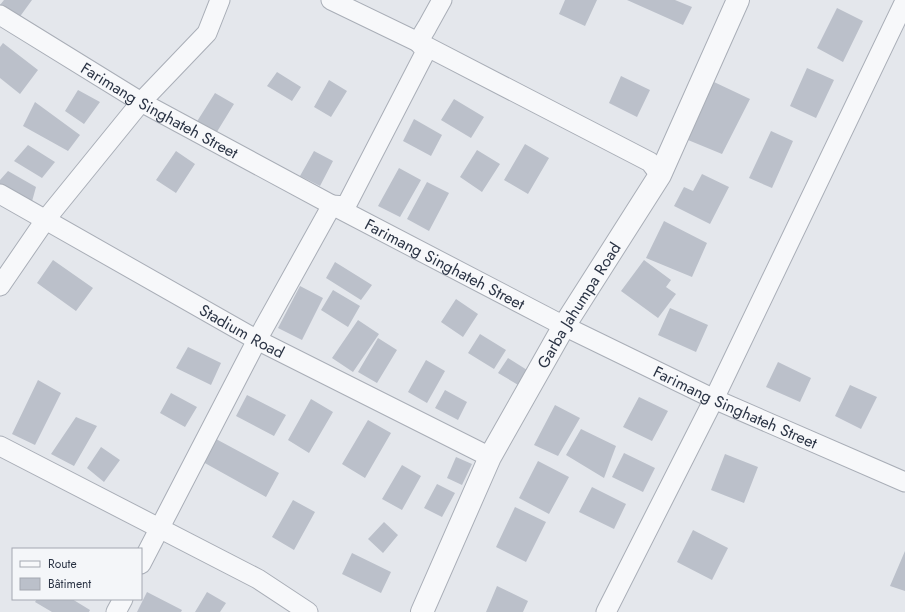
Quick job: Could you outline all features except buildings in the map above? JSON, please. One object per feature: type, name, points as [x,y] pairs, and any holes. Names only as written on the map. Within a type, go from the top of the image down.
[{"type":"street","points":[[0,286],[46,219],[141,102],[207,33],[220,0]]},
{"type":"street","points":[[331,0],[418,42],[650,162],[660,175]]},
{"type":"street","points":[[418,42],[442,0]]},
{"type":"street","name":"Garba Jahumpa Road","points":[[422,612],[490,457],[564,326],[660,175],[738,0]]},
{"type":"street","points":[[606,612],[714,399],[905,2],[900,0]]},
{"type":"street","name":"Farimang Singhateh Street","points":[[0,15],[141,102],[332,205],[564,326],[714,399],[905,482]]},
{"type":"street","points":[[142,562],[257,340],[332,205],[346,206],[426,51],[418,42]]},
{"type":"street","name":"Stadium Road","points":[[0,194],[257,340],[490,457]]},
{"type":"street","points":[[0,446],[160,527],[258,579],[308,612]]},
{"type":"street","points":[[116,612],[122,600]]}]
